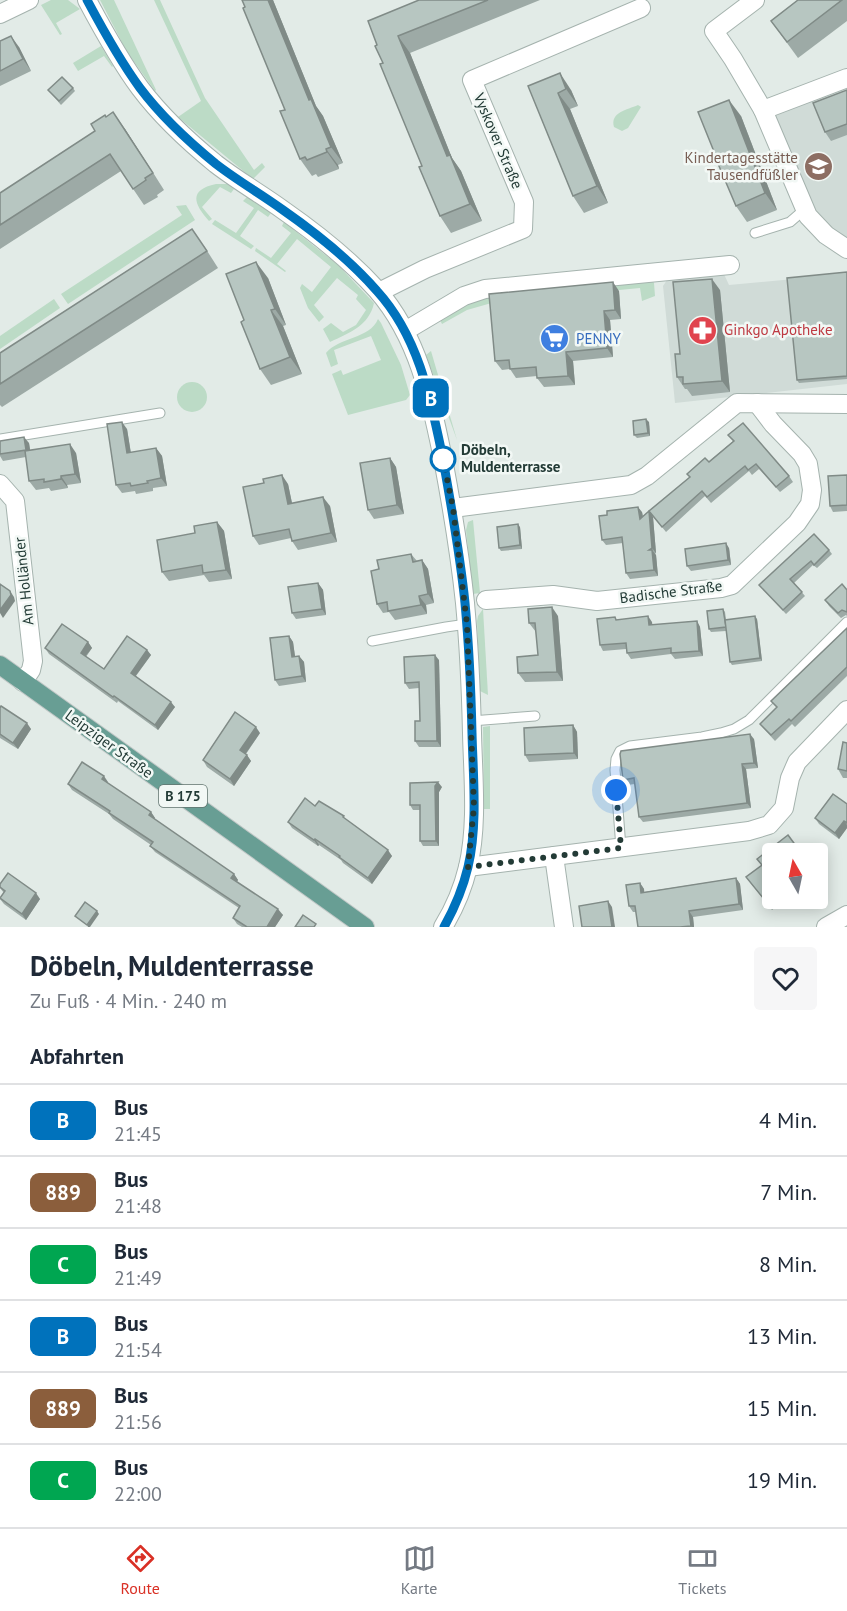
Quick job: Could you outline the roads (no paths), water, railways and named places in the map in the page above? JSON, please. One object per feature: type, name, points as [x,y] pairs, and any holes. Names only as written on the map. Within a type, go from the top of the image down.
[{"type":"main road","name":"Leipziger Straße","points":[[0,665],[365,927]]},
{"type":"street","points":[[0,14],[29,0]]},
{"type":"street","points":[[87,0],[126,67],[157,108],[215,163],[301,223],[342,257],[378,292],[405,332],[422,370],[432,403],[453,508],[467,624],[471,721],[474,807],[468,867],[450,917],[443,927]]},
{"type":"street","points":[[754,0],[714,31],[763,110],[808,216],[825,235],[847,249]]},
{"type":"street","name":"Vyskover Straße","points":[[378,292],[425,269],[523,229],[524,202],[472,80],[641,8]]},
{"type":"street","points":[[763,110],[847,78]]},
{"type":"street","points":[[405,332],[464,296],[485,289],[730,265]]},
{"type":"street","points":[[453,508],[631,485],[647,476],[737,403],[847,404]]},
{"type":"street","name":"Badische Straße","points":[[486,600],[553,595],[597,601],[732,585],[797,523],[810,504],[812,490],[808,464],[802,454],[773,424],[757,403]]},
{"type":"street","name":"Am Holländer","points":[[0,484],[15,501],[33,661],[31,670],[23,682]]},
{"type":"street","points":[[468,867],[749,831],[769,825],[784,808],[790,778],[797,762],[847,710]]},
{"type":"street","points":[[554,856],[564,927]]},
{"type":"street","points":[[825,927],[847,915]]},
{"type":"lane","points":[[755,233],[790,222],[805,209]]},
{"type":"lane","points":[[0,439],[160,413]]},
{"type":"lane","points":[[465,602],[486,600]]},
{"type":"lane","points":[[621,848],[615,770],[616,759],[620,751],[630,746],[702,737],[734,729],[749,720],[847,622]]},
{"type":"lane","points":[[372,641],[467,624]]},
{"type":"lane","points":[[471,721],[535,716]]},
{"type":"place","name":"Kindertagesstätte Tausendfüßler","points":[[819,167]]},
{"type":"place","name":"Ginkgo Apotheke","points":[[703,330]]},
{"type":"place","name":"PENNY","points":[[555,339]]},
{"type":"place","name":"Döbeln, Muldenterrasse","points":[[443,459]]}]
